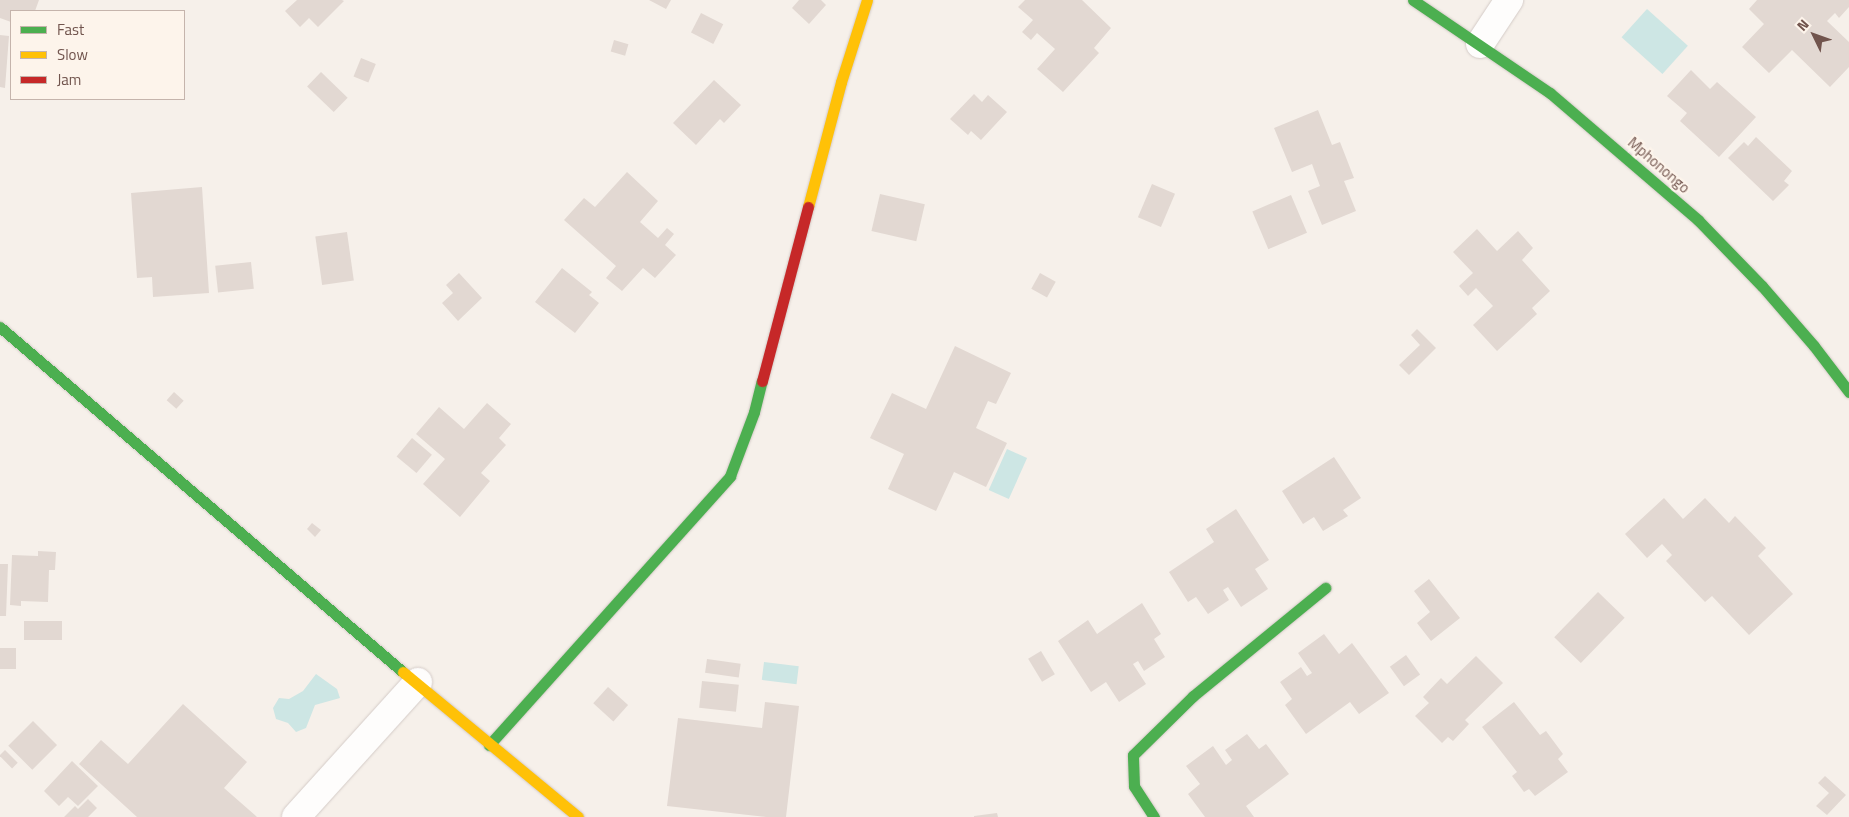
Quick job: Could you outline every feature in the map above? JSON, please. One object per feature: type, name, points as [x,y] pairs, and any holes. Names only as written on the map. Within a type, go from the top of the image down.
[{"type":"street","points":[[489,745],[730,476],[754,412],[842,82],[867,0]]},
{"type":"street","name":"Mphonongo","points":[[1414,0],[1550,93],[1627,157],[1698,220],[1762,286],[1814,346],[1849,392]]},
{"type":"street","points":[[1480,44],[1509,0]]},
{"type":"street","points":[[0,327],[418,682],[489,745],[578,817]]},
{"type":"street","points":[[1154,817],[1134,786],[1133,755],[1193,696],[1325,588]]},
{"type":"street","points":[[296,817],[418,682]]},
{"type":"water","points":[[1647,9],[1688,46],[1662,74],[1622,37]]},
{"type":"water","points":[[1007,449],[1027,458],[1009,499],[989,490]]},
{"type":"water","points":[[764,662],[799,666],[797,684],[762,680]]},
{"type":"water","points":[[316,674],[337,689],[340,698],[315,705],[306,728],[296,732],[288,723],[276,719],[273,708],[279,698],[289,699],[303,691]]},
{"type":"building","points":[[0,0],[39,0],[35,10],[10,10],[10,22],[0,18]]},
{"type":"building","points":[[297,0],[344,1],[318,27],[309,18],[300,27],[285,11]]},
{"type":"building","points":[[649,0],[671,0],[666,9]]},
{"type":"building","points":[[799,0],[821,0],[826,5],[809,24],[792,8]]},
{"type":"building","points":[[1025,0],[1082,0],[1111,28],[1094,48],[1099,53],[1063,92],[1037,69],[1055,49],[1037,33],[1031,40],[1022,32],[1033,20],[1018,7]]},
{"type":"building","points":[[1757,0],[1849,0],[1849,7],[1839,18],[1835,13],[1827,21],[1849,42],[1849,67],[1830,87],[1792,50],[1769,73],[1742,47],[1764,24],[1749,9]]},
{"type":"building","points":[[701,13],[723,24],[713,44],[691,33]]},
{"type":"building","points":[[0,35],[9,36],[5,88],[0,87]]},
{"type":"building","points":[[614,40],[628,44],[625,56],[611,52]]},
{"type":"building","points":[[361,58],[376,64],[368,83],[354,77]]},
{"type":"building","points":[[1691,70],[1710,89],[1717,82],[1756,117],[1719,157],[1680,121],[1687,113],[1667,96]]},
{"type":"building","points":[[321,72],[348,98],[334,112],[307,86]]},
{"type":"building","points":[[714,80],[741,105],[724,123],[720,119],[696,145],[673,123]]},
{"type":"building","points":[[974,94],[982,102],[988,95],[1007,112],[981,140],[971,131],[968,135],[950,119]]},
{"type":"building","points":[[1318,110],[1332,145],[1340,142],[1354,178],[1344,181],[1356,211],[1322,225],[1308,191],[1320,186],[1312,164],[1292,172],[1274,128]]},
{"type":"building","points":[[1756,137],[1792,171],[1784,181],[1789,185],[1773,201],[1728,158],[1744,142],[1748,146]]},
{"type":"building","points":[[627,172],[658,201],[640,222],[658,238],[667,228],[674,234],[665,245],[676,255],[655,278],[643,268],[622,291],[606,278],[616,266],[564,220],[584,198],[595,207]]},
{"type":"building","points":[[1152,184],[1175,194],[1161,227],[1138,217]]},
{"type":"building","points":[[202,187],[209,293],[153,297],[152,277],[137,278],[131,193]]},
{"type":"building","points":[[880,194],[925,204],[916,241],[871,231]]},
{"type":"building","points":[[1291,195],[1307,233],[1268,249],[1252,211]]},
{"type":"building","points":[[1477,229],[1497,251],[1518,231],[1533,248],[1522,260],[1550,291],[1532,308],[1537,314],[1497,351],[1473,325],[1493,306],[1476,288],[1468,296],[1459,286],[1473,273],[1453,252]]},
{"type":"building","points":[[347,232],[354,281],[322,285],[315,236]]},
{"type":"building","points":[[251,262],[254,289],[218,293],[215,266]]},
{"type":"building","points":[[562,268],[592,292],[589,295],[599,303],[575,333],[535,302]]},
{"type":"building","points":[[459,273],[482,298],[458,321],[442,303],[453,293],[446,285]]},
{"type":"building","points":[[1040,273],[1056,282],[1047,297],[1031,289]]},
{"type":"building","points":[[1417,329],[1436,348],[1409,375],[1399,365],[1420,345],[1411,335]]},
{"type":"building","points":[[955,346],[1011,373],[996,404],[988,401],[976,428],[1007,443],[986,487],[954,472],[936,511],[888,489],[904,454],[870,438],[892,393],[926,409]]},
{"type":"building","points":[[174,392],[184,401],[176,409],[167,400]]},
{"type":"building","points":[[487,403],[511,424],[499,438],[506,445],[481,473],[490,481],[460,517],[423,484],[445,459],[416,434],[439,407],[464,429]]},
{"type":"building","points":[[412,438],[432,455],[416,473],[397,456]]},
{"type":"building","points":[[1334,457],[1361,498],[1343,510],[1348,516],[1323,531],[1314,517],[1303,524],[1282,491]]},
{"type":"building","points":[[1664,498],[1683,519],[1705,498],[1729,523],[1735,516],[1766,548],[1758,556],[1793,594],[1749,635],[1712,596],[1705,602],[1666,561],[1672,555],[1662,544],[1647,558],[1625,534]]},
{"type":"building","points":[[1236,509],[1269,560],[1255,569],[1268,589],[1241,607],[1228,587],[1223,590],[1229,600],[1208,614],[1196,597],[1188,602],[1169,572],[1214,542],[1206,529]]},
{"type":"building","points":[[312,523],[321,530],[315,537],[307,529]]},
{"type":"building","points":[[38,551],[56,552],[55,570],[49,570],[48,602],[21,601],[21,606],[10,605],[12,555],[38,556]]},
{"type":"building","points":[[0,564],[8,564],[6,616],[0,616]]},
{"type":"building","points":[[1429,579],[1460,618],[1431,641],[1417,623],[1430,612],[1414,591]]},
{"type":"building","points":[[1598,592],[1625,618],[1581,663],[1554,637]]},
{"type":"building","points":[[1142,603],[1161,634],[1154,639],[1165,657],[1144,671],[1138,661],[1133,664],[1146,684],[1119,702],[1106,682],[1091,692],[1058,641],[1088,620],[1097,634]]},
{"type":"building","points":[[24,621],[62,621],[62,640],[24,640]]},
{"type":"building","points":[[1324,634],[1339,654],[1352,643],[1389,693],[1359,714],[1350,702],[1306,734],[1285,705],[1292,699],[1280,682],[1301,667],[1307,676],[1312,673],[1298,653]]},
{"type":"building","points":[[0,648],[16,648],[16,669],[0,669]]},
{"type":"building","points":[[1041,651],[1055,674],[1042,682],[1028,659]]},
{"type":"building","points":[[1406,655],[1420,674],[1404,686],[1390,667]]},
{"type":"building","points":[[1476,656],[1503,683],[1465,720],[1469,724],[1453,741],[1448,737],[1442,743],[1415,716],[1429,703],[1423,697],[1441,678],[1447,684]]},
{"type":"building","points":[[707,659],[741,664],[739,678],[705,673]]},
{"type":"building","points":[[702,681],[739,685],[736,712],[699,708]]},
{"type":"building","points":[[608,687],[628,705],[613,721],[593,703]]},
{"type":"building","points":[[765,702],[799,706],[786,817],[766,817],[667,806],[678,718],[762,728]]},
{"type":"building","points":[[1514,702],[1540,735],[1546,731],[1563,754],[1558,759],[1568,772],[1535,796],[1529,789],[1524,792],[1512,776],[1517,772],[1482,727]]},
{"type":"building","points":[[183,704],[247,762],[224,788],[257,817],[137,817],[79,764],[101,740],[128,764]]},
{"type":"building","points":[[33,721],[57,745],[32,770],[8,746]]},
{"type":"building","points":[[1247,734],[1259,749],[1266,744],[1289,774],[1246,806],[1254,817],[1205,817],[1188,794],[1200,784],[1186,766],[1213,746],[1226,765],[1232,760],[1225,750]]},
{"type":"building","points":[[5,750],[18,763],[12,768],[0,756]]},
{"type":"building","points":[[72,761],[98,786],[78,806],[68,797],[59,806],[44,791]]},
{"type":"building","points":[[1825,776],[1846,795],[1827,815],[1816,806],[1829,793],[1818,783]]},
{"type":"building","points":[[88,799],[97,808],[88,817],[64,817],[75,806],[78,809]]},
{"type":"building","points":[[997,813],[998,817],[974,817],[974,816]]},
{"type":"traffic: fast","points":[[1413,0],[1550,93],[1698,220],[1762,286],[1814,346],[1849,392]]},
{"type":"traffic: fast","points":[[0,327],[403,672]]},
{"type":"traffic: fast","points":[[489,745],[730,476],[754,412],[762,381]]},
{"type":"traffic: fast","points":[[1154,817],[1134,786],[1133,755],[1193,696],[1325,588]]},
{"type":"traffic: slow","points":[[808,207],[841,82],[867,0]]},
{"type":"traffic: slow","points":[[403,672],[578,817]]},
{"type":"traffic: jam","points":[[762,381],[808,207]]}]
